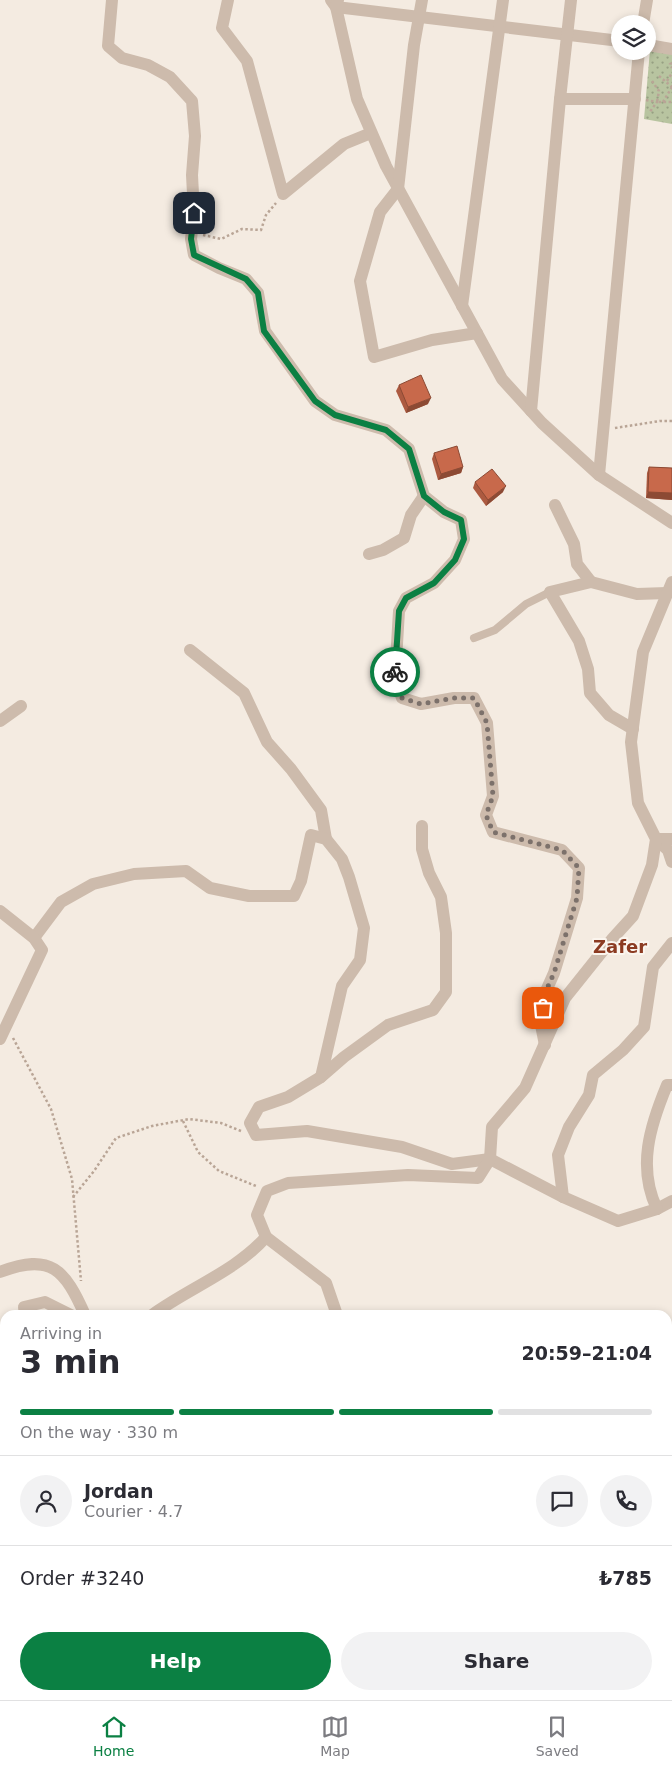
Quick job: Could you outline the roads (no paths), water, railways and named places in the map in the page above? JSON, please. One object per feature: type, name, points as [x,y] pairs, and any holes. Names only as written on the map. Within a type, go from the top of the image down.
[{"type":"street","points":[[112,0],[108,46],[122,58],[148,65],[170,77],[192,101],[195,136],[192,175],[194,218],[191,239],[194,255],[246,279],[258,293],[264,331],[315,401],[335,415],[386,430],[409,449],[424,496],[444,512],[461,520],[464,539],[455,560],[434,583],[406,598],[399,611],[395,677],[402,698],[421,704],[454,698],[474,698],[487,723],[493,796],[486,815],[493,832],[562,850],[579,868],[577,898],[554,973],[546,991],[541,1025],[545,1045]]},
{"type":"street","points":[[228,0],[222,28],[247,61],[283,194],[344,144],[371,133]]},
{"type":"street","points":[[422,0],[414,45],[398,189],[380,212],[360,281],[374,357],[432,340],[477,333]]},
{"type":"street","points":[[462,306],[500,28],[502,0]]},
{"type":"street","points":[[531,411],[571,0]]},
{"type":"street","points":[[644,15],[647,0]]},
{"type":"street","points":[[611,40],[500,28],[335,2],[357,99],[371,133],[398,189],[502,379],[531,411],[599,475],[672,523]]},
{"type":"street","points":[[656,46],[672,49]]},
{"type":"street","points":[[599,475],[639,60]]},
{"type":"street","points":[[560,99],[635,99]]},
{"type":"street","points":[[369,554],[383,550],[404,538],[412,515],[424,496]]},
{"type":"street","points":[[555,506],[574,544],[577,564],[591,582]]},
{"type":"street","points":[[633,729],[609,715],[590,693],[588,669],[579,641],[550,592],[591,582],[637,594],[669,588]]},
{"type":"street","points":[[669,588],[643,652],[631,742],[638,803],[656,839],[668,850],[672,862]]},
{"type":"street","points":[[190,650],[244,693],[267,742],[291,769],[321,810],[326,839],[342,859],[352,885],[364,928],[360,960],[342,986],[321,1077]]},
{"type":"street","points":[[0,721],[21,706]]},
{"type":"street","points":[[422,826],[422,849],[429,873],[441,897],[446,932],[446,992],[433,1010],[388,1025],[344,1057],[321,1077],[288,1096],[259,1107],[250,1123],[256,1135],[306,1131],[402,1147],[452,1164],[490,1159],[618,1221],[657,1209],[672,1201]]},
{"type":"street","points":[[34,938],[61,902],[94,884],[134,874],[186,871],[210,888],[249,896],[294,896],[301,881],[311,835],[326,839]]},
{"type":"street","points":[[335,1310],[326,1283],[266,1237],[257,1215],[267,1191],[288,1183],[297,1182],[408,1176],[478,1178],[490,1159],[492,1128],[525,1088],[565,998],[633,916],[652,865],[656,839]]},
{"type":"street","points":[[656,839],[672,839]]},
{"type":"street","points":[[0,911],[34,938],[42,950],[3,1034]]},
{"type":"street","points":[[563,1196],[558,1155],[569,1127],[589,1095],[593,1075],[623,1050],[644,1028],[653,968],[672,943]]},
{"type":"street","points":[[657,1209],[649,1192],[646,1150],[656,1112],[667,1085],[672,1085]]},
{"type":"street","points":[[162,1310],[251,1254],[266,1237]]},
{"type":"street","points":[[0,1272],[18,1265],[44,1264],[63,1275],[83,1310]]},
{"type":"street","points":[[24,1310],[24,1307],[45,1302],[61,1310]]},
{"type":"lane","points":[[474,638],[495,630],[526,604],[550,592]]},
{"type":"district","name":"Zafer","points":[[620,946]]}]
